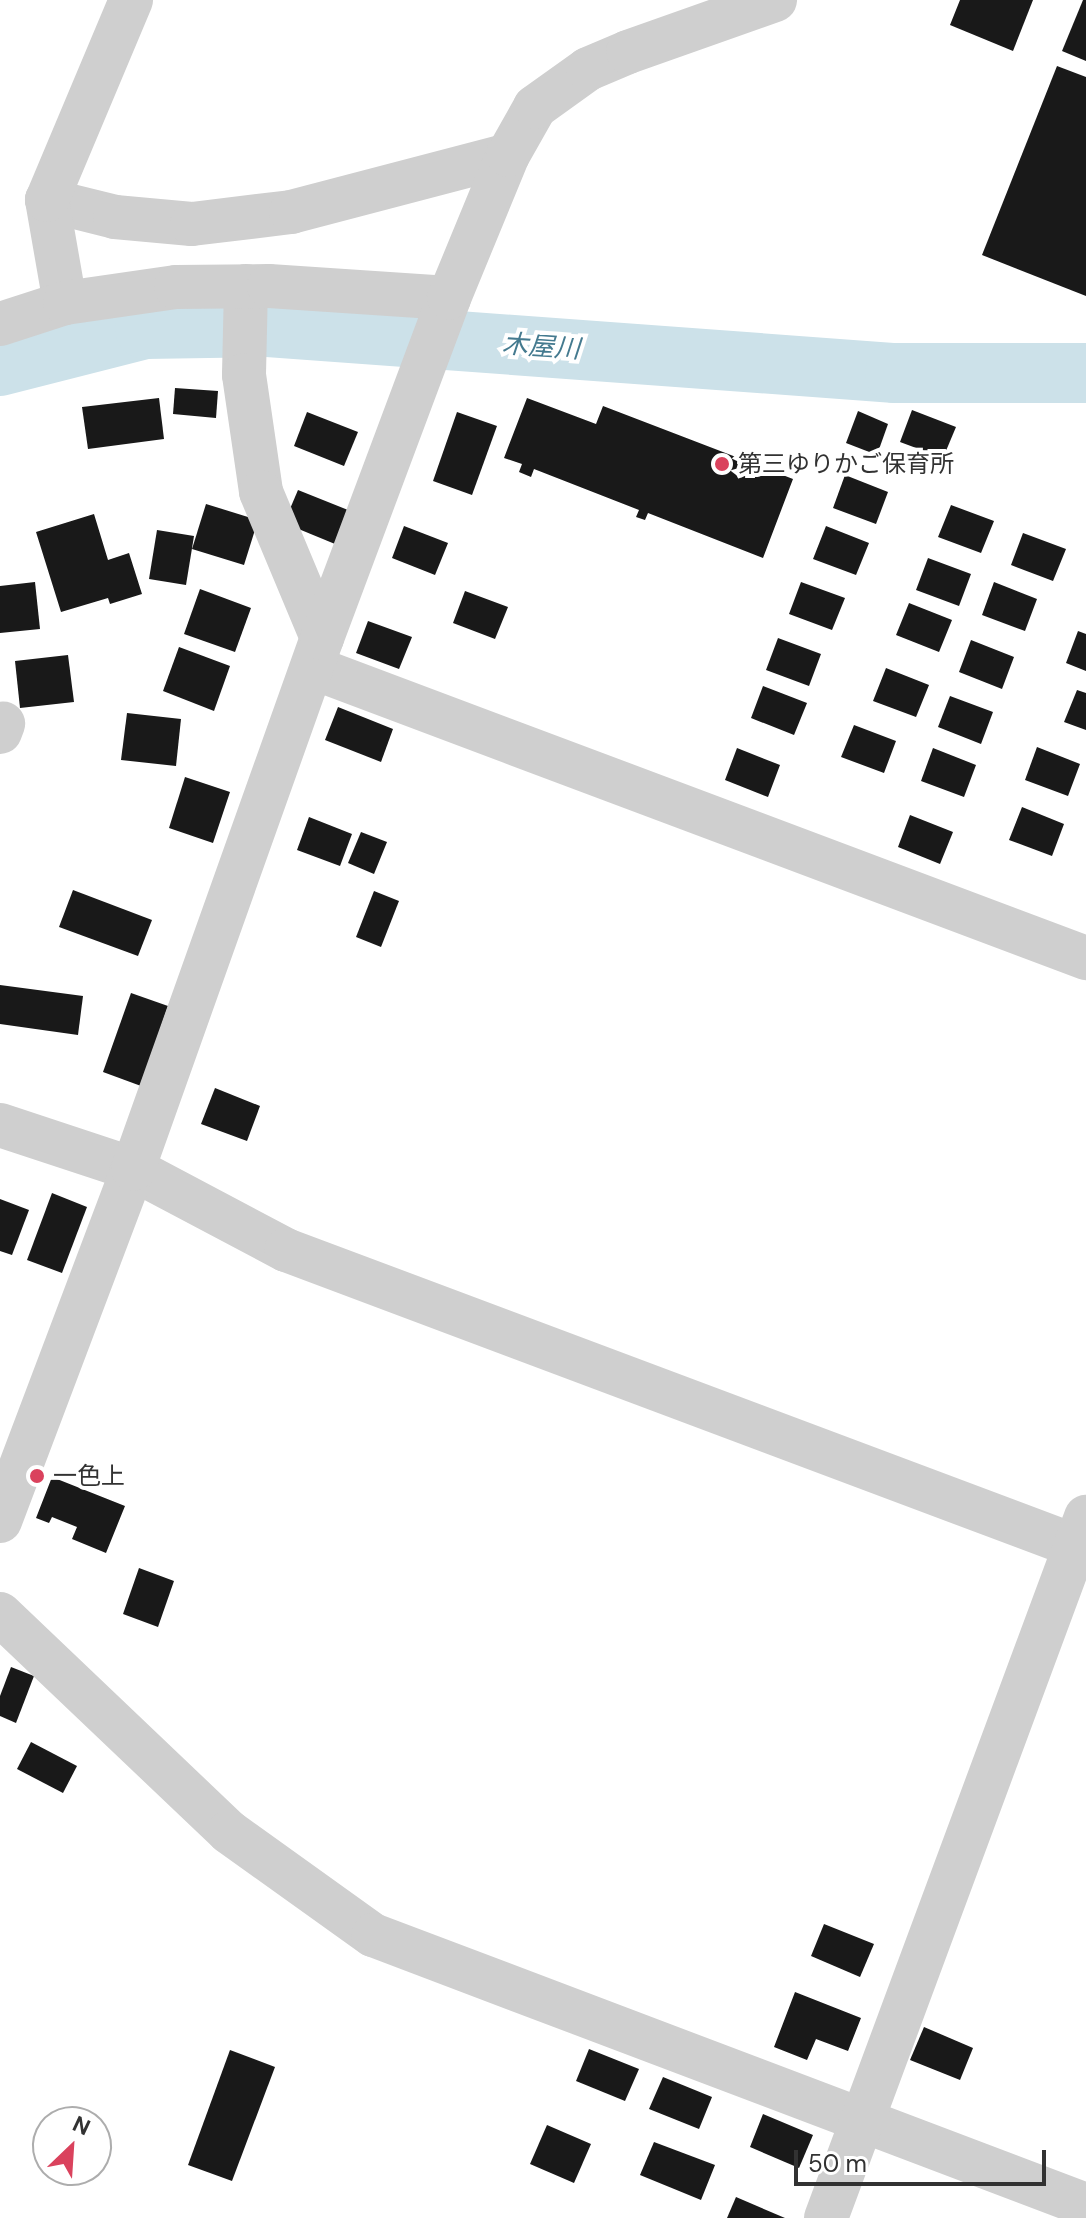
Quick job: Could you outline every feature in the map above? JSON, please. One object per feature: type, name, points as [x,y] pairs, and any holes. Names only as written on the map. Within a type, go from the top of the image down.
[{"type":"street","points":[[65,303],[47,200],[131,0]]},
{"type":"street","points":[[0,1521],[133,1169],[424,365],[508,155],[535,107],[588,69],[642,46],[775,0]]},
{"type":"street","points":[[47,200],[115,217],[192,224],[291,212],[508,155]]},
{"type":"street","points":[[0,324],[65,303],[176,287],[246,300],[449,298]]},
{"type":"street","points":[[246,300],[244,375],[261,492],[318,653],[1086,958]]},
{"type":"street","points":[[0,1125],[133,1169],[286,1250],[1082,1538],[826,2218]]},
{"type":"street","points":[[0,1614],[229,1832],[373,1935],[1086,2205]]},
{"type":"building","points":[[960,0],[1033,0],[1013,51],[950,25]]},
{"type":"building","points":[[1083,0],[1086,0],[1086,61],[1062,51]]},
{"type":"building","points":[[1057,66],[1086,77],[1086,296],[982,255]]},
{"type":"building","points":[[175,388],[218,391],[216,418],[173,414]]},
{"type":"building","points":[[159,398],[164,439],[88,449],[82,407]]},
{"type":"building","points":[[527,398],[596,424],[603,406],[793,479],[763,558],[648,513],[645,520],[636,517],[639,510],[534,469],[531,477],[519,472],[522,464],[504,458]]},
{"type":"building","points":[[912,410],[956,427],[943,458],[900,442]]},
{"type":"building","points":[[858,411],[888,424],[877,455],[846,443]]},
{"type":"building","points":[[307,412],[358,432],[344,466],[294,446]]},
{"type":"building","points":[[457,412],[497,426],[472,495],[433,481]]},
{"type":"building","points":[[845,475],[888,492],[876,524],[833,508]]},
{"type":"building","points":[[298,490],[348,510],[335,544],[284,523]]},
{"type":"building","points":[[206,504],[258,520],[244,565],[192,549]]},
{"type":"building","points":[[951,505],[994,521],[981,553],[938,537]]},
{"type":"building","points":[[94,514],[108,560],[129,553],[142,594],[110,604],[108,598],[61,612],[36,532]]},
{"type":"building","points":[[404,526],[448,543],[435,575],[392,558]]},
{"type":"building","points":[[826,526],[869,543],[856,575],[813,559]]},
{"type":"building","points":[[157,530],[194,536],[186,585],[149,579]]},
{"type":"building","points":[[1023,533],[1066,549],[1053,581],[1011,565]]},
{"type":"building","points":[[928,558],[971,574],[959,606],[916,590]]},
{"type":"building","points":[[35,582],[40,629],[0,633],[0,586]]},
{"type":"building","points":[[801,582],[845,598],[832,630],[789,614]]},
{"type":"building","points":[[994,582],[1037,599],[1025,631],[982,615]]},
{"type":"building","points":[[200,589],[251,608],[235,652],[184,634]]},
{"type":"building","points":[[465,591],[508,607],[495,639],[453,623]]},
{"type":"building","points":[[909,603],[952,620],[939,652],[896,635]]},
{"type":"building","points":[[368,621],[412,637],[399,669],[356,653]]},
{"type":"building","points":[[1078,631],[1086,634],[1086,671],[1066,663]]},
{"type":"building","points":[[778,638],[821,654],[809,686],[766,670]]},
{"type":"building","points":[[971,640],[1014,657],[1002,689],[959,672]]},
{"type":"building","points":[[179,647],[230,666],[214,711],[163,691]]},
{"type":"building","points":[[68,655],[74,702],[20,708],[15,661]]},
{"type":"building","points":[[886,668],[929,685],[916,717],[873,701]]},
{"type":"building","points":[[763,686],[807,703],[794,735],[751,718]]},
{"type":"building","points":[[1077,690],[1086,693],[1086,730],[1064,722]]},
{"type":"building","points":[[950,696],[993,712],[981,744],[938,727]]},
{"type":"building","points":[[338,707],[393,729],[381,762],[325,740]]},
{"type":"building","points":[[127,713],[181,719],[176,766],[121,760]]},
{"type":"building","points":[[854,725],[896,741],[884,773],[841,757]]},
{"type":"building","points":[[1037,747],[1080,764],[1068,796],[1025,780]]},
{"type":"building","points":[[737,748],[780,765],[768,797],[725,780]]},
{"type":"building","points":[[933,748],[976,765],[964,797],[921,781]]},
{"type":"building","points":[[185,777],[230,792],[213,843],[169,828]]},
{"type":"building","points":[[1022,807],[1064,824],[1052,856],[1009,840]]},
{"type":"building","points":[[910,815],[953,832],[940,864],[898,847]]},
{"type":"building","points":[[309,817],[352,834],[340,866],[297,850]]},
{"type":"building","points":[[361,832],[387,842],[374,874],[348,863]]},
{"type":"building","points":[[73,890],[152,920],[138,956],[59,927]]},
{"type":"building","points":[[374,891],[399,901],[381,947],[356,937]]},
{"type":"building","points":[[0,985],[83,996],[78,1035],[0,1024]]},
{"type":"building","points":[[131,993],[168,1006],[141,1086],[103,1072]]},
{"type":"building","points":[[215,1088],[260,1106],[247,1141],[201,1124]]},
{"type":"building","points":[[52,1193],[87,1207],[62,1273],[27,1260]]},
{"type":"building","points":[[0,1199],[29,1210],[12,1255],[0,1251]]},
{"type":"building","points":[[52,1477],[125,1506],[106,1553],[72,1539],[77,1527],[52,1517],[49,1523],[36,1518]]},
{"type":"building","points":[[139,1568],[174,1581],[158,1627],[123,1614]]},
{"type":"building","points":[[11,1667],[34,1676],[16,1723],[0,1716],[0,1696]]},
{"type":"building","points":[[31,1742],[77,1766],[63,1793],[17,1769]]},
{"type":"building","points":[[824,1924],[874,1944],[860,1977],[811,1956]]},
{"type":"building","points":[[795,1992],[861,2018],[848,2051],[816,2039],[807,2060],[774,2047]]},
{"type":"building","points":[[924,2027],[973,2048],[960,2080],[910,2060]]},
{"type":"building","points":[[589,2049],[639,2069],[625,2101],[576,2081]]},
{"type":"building","points":[[230,2050],[275,2067],[232,2181],[188,2165]]},
{"type":"building","points":[[663,2077],[712,2097],[699,2129],[649,2109]]},
{"type":"building","points":[[763,2114],[813,2135],[799,2168],[750,2147]]},
{"type":"building","points":[[547,2125],[591,2144],[574,2183],[530,2164]]},
{"type":"building","points":[[654,2142],[715,2165],[701,2200],[640,2175]]},
{"type":"building","points":[[736,2197],[785,2218],[727,2218]]},
{"type":"waterway","name":"木屋川","points":[[0,366],[145,329],[268,327],[895,373],[1086,373]]},
{"type":"place","name":"第三ゆりかご保育所","points":[[722,464]]},
{"type":"place","name":"一色上","points":[[37,1476]]}]
